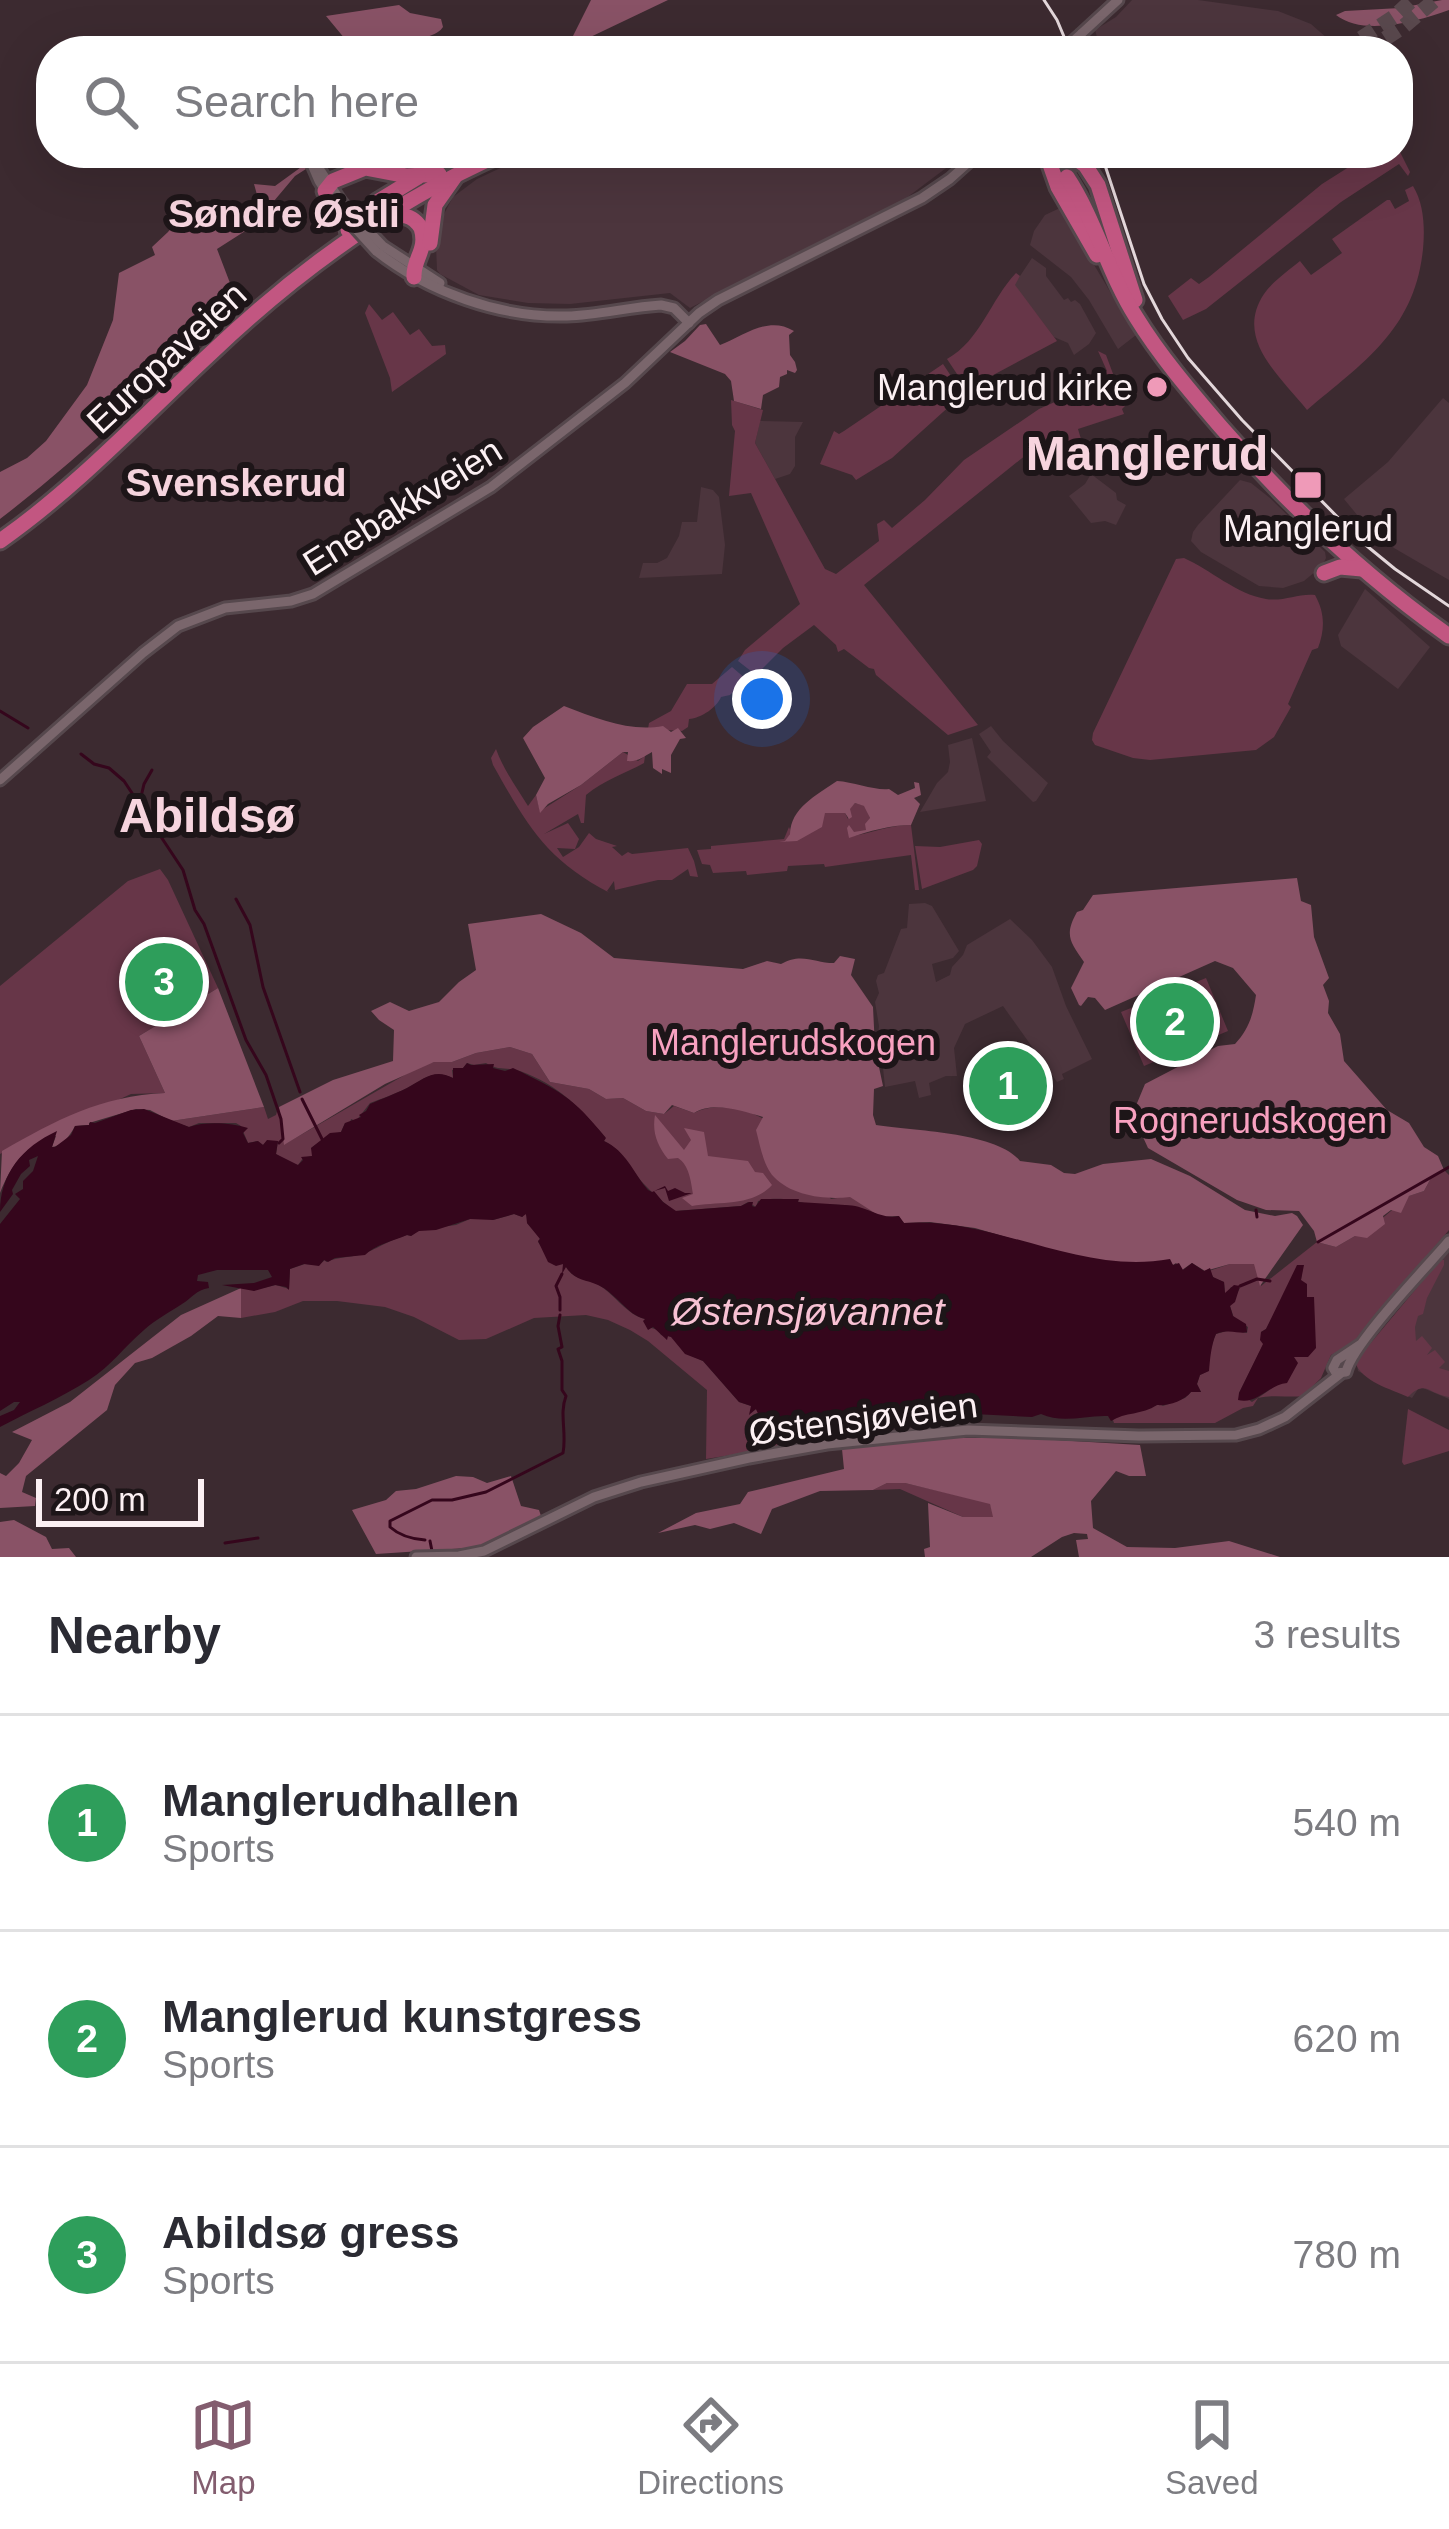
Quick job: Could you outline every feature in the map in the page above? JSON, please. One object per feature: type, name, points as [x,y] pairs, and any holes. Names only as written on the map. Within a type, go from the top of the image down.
[{"type":"highway","points":[[333,195],[369,168],[402,176],[448,175],[435,205],[427,260],[416,272]]},
{"type":"highway","name":"Europaveien","points":[[0,532],[86,462],[238,317],[355,230],[458,168]]},
{"type":"highway","name":"Europaveien","points":[[448,175],[466,168]]},
{"type":"highway","points":[[1052,168],[1064,199],[1193,382],[1276,478],[1358,556],[1449,632]]},
{"type":"highway","points":[[1087,168],[1100,192],[1128,296]]},
{"type":"highway","points":[[333,195],[362,174],[378,177],[383,193],[355,230]]},
{"type":"highway","points":[[1072,175],[1148,335],[1201,403],[1326,537],[1449,632]]},
{"type":"highway","points":[[377,202],[421,176]]},
{"type":"highway","points":[[355,230],[400,215],[415,220],[424,238],[416,272]]},
{"type":"highway","name":"Europaveien","points":[[0,542],[79,478],[243,323],[355,230]]},
{"type":"highway","points":[[1326,537],[1332,555],[1324,573],[1340,567],[1362,569]]},
{"type":"main road","points":[[1079,36],[1118,0]]},
{"type":"main road","points":[[317,168],[333,195],[380,248],[440,290],[492,307],[545,316],[664,305],[693,320]]},
{"type":"main road","name":"Enebakkveien","points":[[0,780],[165,634],[213,611],[298,599],[336,582],[506,477],[625,383],[693,320],[759,279],[929,194],[961,168]]},
{"type":"main road","name":"Østensjøveien","points":[[416,1557],[474,1554],[610,1492],[665,1476],[872,1438],[968,1430],[1146,1436],[1236,1435],[1259,1429],[1285,1418],[1320,1388],[1449,1241]]},
{"type":"shaded area","points":[[1132,0],[1198,0],[1278,11],[1311,24],[1325,36],[1097,36],[1095,30]]},
{"type":"shaded area","points":[[500,168],[946,168],[905,199],[690,308],[670,293],[570,304],[528,303],[479,295],[440,274],[436,245],[443,216],[453,197]]},
{"type":"shaded area","points":[[1347,168],[1393,168],[1341,202],[1206,309],[1183,320],[1168,296],[1191,278],[1199,284],[1209,277]]},
{"type":"shaded area","points":[[1413,186],[1422,208],[1424,241],[1410,301],[1367,359],[1307,410],[1257,342],[1256,311],[1264,294],[1300,261],[1311,275],[1342,253],[1332,239],[1387,200],[1395,209],[1409,201],[1405,190]]},
{"type":"shaded area","points":[[1060,208],[1136,335],[1118,349],[1071,277],[1030,245],[1045,215]]},
{"type":"shaded area","points":[[1032,258],[1046,268],[1046,276],[1064,300],[1080,304],[1096,333],[1074,355],[1014,285]]},
{"type":"shaded area","points":[[1016,273],[1020,276],[1015,285],[1057,341],[967,389],[947,359],[977,331]]},
{"type":"shaded area","points":[[369,304],[382,320],[393,312],[410,335],[419,329],[432,346],[445,345],[446,354],[392,392],[365,313]]},
{"type":"shaded area","points":[[1098,351],[1106,355],[1125,406],[1124,414],[1078,429],[1089,466],[1075,469],[1064,432],[1057,430],[864,585],[978,725],[948,735],[874,669],[844,649],[838,652],[814,625],[756,675],[738,661],[800,604],[751,493],[729,496],[735,431],[731,400],[763,410],[755,443],[825,569],[836,574],[879,541],[877,524],[884,520],[892,528],[964,460],[1039,409],[1093,385],[1107,371]]},
{"type":"shaded area","points":[[943,364],[963,394],[892,458],[856,480],[820,464],[834,431],[844,431]]},
{"type":"shaded area","points":[[1443,398],[1449,403],[1449,580],[1394,548],[1344,499],[1388,462]]},
{"type":"shaded area","points":[[760,421],[803,422],[795,437],[795,466],[790,474],[775,479],[755,443]]},
{"type":"shaded area","points":[[1091,474],[1126,505],[1116,525],[1091,523],[1069,496]]},
{"type":"shaded area","points":[[1240,480],[1270,498],[1325,552],[1322,566],[1304,581],[1283,588],[1259,586],[1201,552],[1191,541],[1198,525]]},
{"type":"shaded area","points":[[701,487],[719,497],[725,545],[722,574],[639,578],[643,563],[667,558],[682,522],[697,522]]},
{"type":"shaded area","points":[[1184,558],[1255,596],[1272,600],[1315,595],[1322,634],[1288,704],[1291,707],[1274,737],[1256,750],[1150,760],[1095,745],[1093,733],[1176,559]]},
{"type":"shaded area","points":[[1365,589],[1430,647],[1398,689],[1341,646],[1338,635]]},
{"type":"shaded area","points":[[732,667],[746,679],[708,711],[689,719],[688,727],[682,731],[648,729],[649,723],[671,711],[687,684],[712,684]]},
{"type":"shaded area","points":[[991,726],[1048,783],[1036,801],[987,757],[991,752],[979,734]]},
{"type":"shaded area","points":[[972,738],[986,801],[920,812],[948,772],[948,745]]},
{"type":"shaded area","points":[[496,749],[528,806],[536,795],[540,811],[623,752],[638,761],[645,756],[644,763],[586,795],[584,823],[578,814],[544,834],[568,823],[579,839],[575,849],[557,848],[563,857],[579,847],[589,833],[617,846],[612,847],[622,856],[688,848],[698,877],[690,876],[688,869],[672,880],[615,890],[614,881],[610,893],[588,880],[554,854],[528,823],[493,765]]},
{"type":"shaded area","points":[[855,803],[865,806],[870,818],[867,830],[849,837],[911,825],[919,890],[915,890],[911,855],[825,867],[788,866],[787,871],[747,875],[746,871],[713,873],[710,865],[702,864],[697,850],[784,839],[789,827],[786,842],[825,813],[845,813],[848,819]]},
{"type":"shaded area","points":[[979,840],[982,844],[973,870],[922,889],[915,846]]},
{"type":"shaded area","points":[[160,869],[218,988],[139,1036],[165,1093],[131,1094],[0,1154],[0,986],[128,881]]},
{"type":"shaded area","points":[[909,904],[932,906],[959,951],[953,958],[932,964],[936,982],[950,975],[967,945],[1010,919],[1052,967],[1092,1059],[1062,1074],[1064,1079],[1057,1082],[1003,1006],[965,1024],[954,1048],[957,1076],[929,1083],[931,1095],[919,1098],[915,1081],[885,1087],[877,1043],[876,981],[884,973],[901,929],[907,928]]},
{"type":"shaded area","points":[[1206,978],[1228,1031],[1144,1066],[1121,1012]]},
{"type":"shaded area","points":[[510,1047],[532,1054],[550,1082],[589,1089],[606,1099],[623,1098],[646,1111],[664,1114],[674,1106],[694,1113],[718,1107],[753,1114],[767,1122],[831,1199],[850,1196],[879,1214],[846,1205],[777,1199],[758,1201],[756,1207],[748,1202],[674,1211],[567,1098],[534,1077],[486,1063],[467,1063],[452,1070],[453,1078],[429,1076],[370,1103],[356,1121],[351,1119],[341,1132],[311,1148],[315,1153],[298,1165],[276,1154],[278,1141],[248,1143],[236,1123],[189,1127],[171,1121],[264,1107],[268,1119],[278,1108],[285,1144],[422,1065]]},
{"type":"shaded area","points":[[1444,1170],[1449,1175],[1449,1230],[1351,1345],[1331,1355],[1321,1378],[1303,1396],[1258,1398],[1253,1406],[1215,1423],[1114,1423],[1123,1414],[1201,1392],[1197,1384],[1208,1371],[1216,1334],[1247,1333],[1248,1327],[1234,1318],[1230,1306],[1240,1288],[1231,1287],[1225,1293],[1224,1282],[1209,1271],[1230,1264],[1255,1264],[1261,1286],[1317,1242],[1336,1247],[1361,1236],[1409,1196],[1424,1191],[1431,1178]],"holes":[[[1303,1266],[1301,1280],[1307,1297],[1314,1297],[1308,1356],[1294,1357],[1278,1384],[1252,1402],[1239,1393],[1264,1343],[1261,1332]]]},
{"type":"shaded area","points":[[522,1208],[554,1265],[563,1264],[577,1277],[599,1285],[645,1319],[648,1327],[672,1337],[685,1353],[703,1361],[739,1402],[751,1406],[751,1412],[756,1409],[771,1425],[789,1429],[794,1445],[706,1459],[707,1390],[648,1341],[608,1320],[586,1315],[534,1318],[486,1339],[459,1340],[385,1307],[337,1301],[303,1301],[241,1318],[241,1288],[276,1285],[289,1289],[290,1269],[363,1254],[419,1230],[483,1217],[523,1217]]},
{"type":"shaded area","points":[[1449,1251],[1449,1399],[1423,1388],[1412,1398],[1358,1371],[1356,1360]]},
{"type":"shaded area","points":[[1440,1260],[1444,1265],[1415,1327],[1416,1341],[1422,1336],[1432,1348],[1427,1355],[1435,1350],[1445,1362],[1439,1368],[1449,1371],[1449,1397],[1423,1388],[1408,1397],[1370,1380],[1355,1362]]},
{"type":"shaded area","points":[[1408,1409],[1449,1430],[1449,1451],[1404,1465]]},
{"type":"shaded area","points":[[887,1483],[990,1503],[994,1517],[963,1517],[900,1489],[873,1490]]},
{"type":"green space","points":[[591,0],[668,0],[592,36],[573,36]]},
{"type":"green space","points":[[1449,0],[1449,10],[1391,25],[1361,25],[1336,15],[1345,11]]},
{"type":"green space","points":[[399,5],[410,13],[441,19],[443,27],[430,36],[343,36],[326,16]]},
{"type":"green space","points":[[306,168],[253,226],[217,249],[238,304],[93,442],[0,519],[0,472],[46,441],[87,385],[113,320],[119,273],[155,255],[152,247],[188,206],[197,226],[259,202],[254,184],[275,186]]},
{"type":"green space","points":[[706,324],[720,345],[765,326],[794,331],[789,335],[790,355],[797,370],[787,370],[779,387],[763,395],[761,409],[734,401],[725,374],[670,352]]},
{"type":"green space","points":[[564,706],[626,726],[663,726],[671,732],[678,728],[686,738],[680,739],[671,755],[671,773],[653,768],[652,752],[627,761],[628,752],[623,752],[540,813],[536,795],[545,778],[523,738]]},
{"type":"green space","points":[[837,781],[889,789],[898,795],[919,783],[921,795],[914,798],[920,804],[911,825],[849,838],[849,825],[854,832],[866,830],[870,818],[864,806],[855,803],[849,819],[845,813],[825,813],[822,827],[797,841],[779,842],[790,834],[800,810]]},
{"type":"green space","name":"Rognerudskogen","points":[[1297,878],[1301,901],[1311,905],[1314,937],[1329,978],[1323,985],[1328,1013],[1340,1034],[1344,1061],[1387,1110],[1409,1123],[1444,1170],[1431,1178],[1424,1191],[1409,1196],[1401,1213],[1391,1210],[1383,1216],[1385,1224],[1367,1238],[1355,1236],[1336,1247],[1317,1242],[1299,1211],[1266,1210],[1237,1200],[1148,1148],[1137,1124],[1135,1108],[1145,1084],[1218,1046],[1235,1044],[1244,1033],[1256,995],[1233,968],[1215,961],[1105,1010],[1095,998],[1088,997],[1079,1005],[1071,988],[1084,962],[1072,943],[1071,927],[1093,895]]},
{"type":"green space","name":"Manglerudskogen","points":[[541,914],[581,933],[614,958],[743,969],[767,961],[855,959],[851,975],[873,1007],[883,1086],[874,1089],[876,1125],[974,1138],[1009,1151],[1020,1161],[1051,1165],[1064,1173],[1151,1159],[1190,1176],[1245,1210],[1275,1216],[1292,1213],[1303,1225],[1260,1286],[1254,1264],[1205,1271],[1192,1263],[1182,1270],[1167,1260],[1123,1264],[1079,1258],[975,1228],[904,1223],[898,1216],[881,1217],[850,1197],[810,1195],[781,1183],[770,1172],[756,1130],[763,1117],[719,1107],[694,1113],[672,1105],[664,1114],[646,1111],[623,1098],[606,1099],[589,1089],[550,1082],[532,1054],[510,1047],[434,1062],[385,1084],[284,1145],[279,1107],[333,1080],[393,1061],[394,1030],[371,1011],[390,1002],[409,1011],[439,1002],[476,970],[468,924]]},
{"type":"green space","points":[[218,988],[264,1107],[171,1121],[136,1109],[75,1126],[59,1145],[52,1147],[56,1136],[28,1151],[14,1165],[0,1193],[2,1151],[80,1112],[120,1099],[165,1093],[139,1036]]},
{"type":"green space","points":[[655,1115],[684,1150],[691,1140],[684,1128],[704,1132],[708,1156],[748,1161],[772,1185],[745,1200],[692,1206],[682,1198],[693,1194],[687,1169],[678,1158],[668,1159],[661,1149]]},
{"type":"green space","points":[[241,1288],[241,1318],[218,1316],[191,1336],[135,1363],[115,1385],[107,1410],[26,1476],[22,1492],[36,1498],[35,1506],[0,1508],[0,1473],[6,1476],[19,1463],[32,1440],[12,1432],[70,1402],[181,1315]]},
{"type":"green space","points":[[954,1438],[1140,1445],[1146,1476],[1116,1471],[1091,1501],[1093,1528],[1127,1547],[1175,1548],[1229,1541],[1280,1557],[1079,1557],[1076,1540],[1088,1539],[1087,1534],[1074,1533],[1031,1557],[925,1557],[924,1549],[930,1547],[928,1503],[963,1517],[993,1517],[990,1504],[905,1483],[887,1483],[873,1490],[820,1491],[772,1509],[761,1534],[734,1523],[658,1533],[696,1513],[740,1504],[748,1492],[844,1469],[842,1449]]},
{"type":"green space","points":[[456,1476],[487,1483],[511,1476],[521,1506],[539,1510],[541,1516],[482,1547],[376,1554],[352,1510],[386,1500],[396,1491]]},
{"type":"green space","points":[[14,1520],[46,1537],[52,1549],[69,1548],[76,1557],[0,1557],[0,1522]]},
{"type":"water","name":"Østensjøvannet","points":[[467,1063],[494,1064],[493,1068],[505,1071],[513,1068],[564,1096],[624,1156],[648,1190],[676,1211],[749,1202],[755,1207],[761,1199],[799,1199],[899,1216],[904,1223],[971,1228],[1103,1260],[1170,1259],[1183,1270],[1192,1263],[1204,1271],[1210,1268],[1213,1277],[1224,1282],[1225,1293],[1240,1286],[1230,1306],[1247,1332],[1216,1334],[1209,1371],[1200,1375],[1197,1384],[1201,1392],[1111,1421],[1108,1416],[1066,1419],[1041,1414],[974,1414],[838,1427],[824,1418],[793,1436],[788,1428],[782,1430],[760,1418],[756,1409],[749,1415],[751,1406],[739,1402],[703,1361],[685,1354],[671,1337],[667,1340],[653,1327],[648,1330],[645,1319],[604,1289],[566,1267],[562,1274],[563,1264],[548,1262],[526,1214],[514,1214],[419,1231],[365,1255],[324,1260],[319,1266],[304,1264],[290,1269],[289,1290],[275,1285],[254,1291],[222,1285],[272,1277],[268,1270],[217,1270],[198,1275],[197,1281],[208,1282],[209,1288],[148,1326],[97,1375],[0,1427],[0,1416],[20,1402],[0,1411],[0,1224],[20,1199],[15,1194],[23,1189],[38,1156],[29,1160],[30,1166],[0,1212],[1,1198],[15,1163],[33,1145],[57,1131],[55,1147],[75,1126],[144,1109],[189,1127],[219,1123],[248,1128],[243,1133],[248,1143],[278,1141],[276,1154],[298,1165],[301,1157],[312,1156],[311,1148],[330,1133],[341,1132],[345,1123],[361,1117],[370,1104],[429,1076],[453,1078],[453,1068]]},
{"type":"water","points":[[665,1186],[668,1191],[692,1193],[669,1201],[665,1188],[654,1191]]},
{"type":"water","points":[[1297,1265],[1304,1265],[1301,1280],[1307,1284],[1307,1297],[1314,1297],[1316,1348],[1308,1357],[1294,1357],[1298,1363],[1287,1383],[1251,1400],[1238,1400],[1263,1344],[1261,1332]]},
{"type":"waterway","points":[[0,711],[28,728]]},
{"type":"waterway","points":[[81,754],[124,781],[183,870],[246,1040],[266,1075],[281,1119],[283,1139],[279,1143]]},
{"type":"waterway","points":[[140,801],[152,770]]},
{"type":"waterway","points":[[236,899],[250,925],[263,987],[300,1092]]},
{"type":"waterway","points":[[302,1099],[322,1139]]},
{"type":"waterway","points":[[1318,1242],[1449,1167]]},
{"type":"waterway","points":[[1256,1210],[1257,1217]]},
{"type":"waterway","points":[[560,1310],[556,1286],[562,1274]]},
{"type":"waterway","points":[[1240,1286],[1257,1279],[1270,1281]]},
{"type":"waterway","points":[[425,1540],[398,1533],[390,1521],[432,1500],[486,1492],[563,1453],[566,1396],[558,1349],[562,1347],[560,1315]]},
{"type":"waterway","points":[[225,1543],[258,1538]]},
{"type":"waterway","points":[[430,1541],[432,1551]]},
{"type":"tunnel","points":[[1365,36],[1412,0]]},
{"type":"tunnel","points":[[1389,36],[1435,0]]},
{"type":"tunnel","points":[[1072,168],[1076,173]]},
{"type":"railway","points":[[1044,0],[1064,36]]},
{"type":"railway","points":[[1106,168],[1144,284],[1188,358],[1362,542],[1449,606]]},
{"type":"place","name":"Manglerud kirke","points":[[1157,387]]},
{"type":"place","name":"Manglerud","points":[[1308,485]]},
{"type":"place","name":"Abildsø gress","points":[[164,982]]},
{"type":"place","name":"Manglerud kunstgress","points":[[1175,1022]]},
{"type":"place","name":"Manglerudhallen","points":[[1008,1086]]},
{"type":"district","name":"Søndre Østli","points":[[284,213]]},
{"type":"district","name":"Manglerud","points":[[1147,453]]},
{"type":"district","name":"Svenskerud","points":[[236,482]]},
{"type":"district","name":"Abildsø","points":[[207,815]]}]
